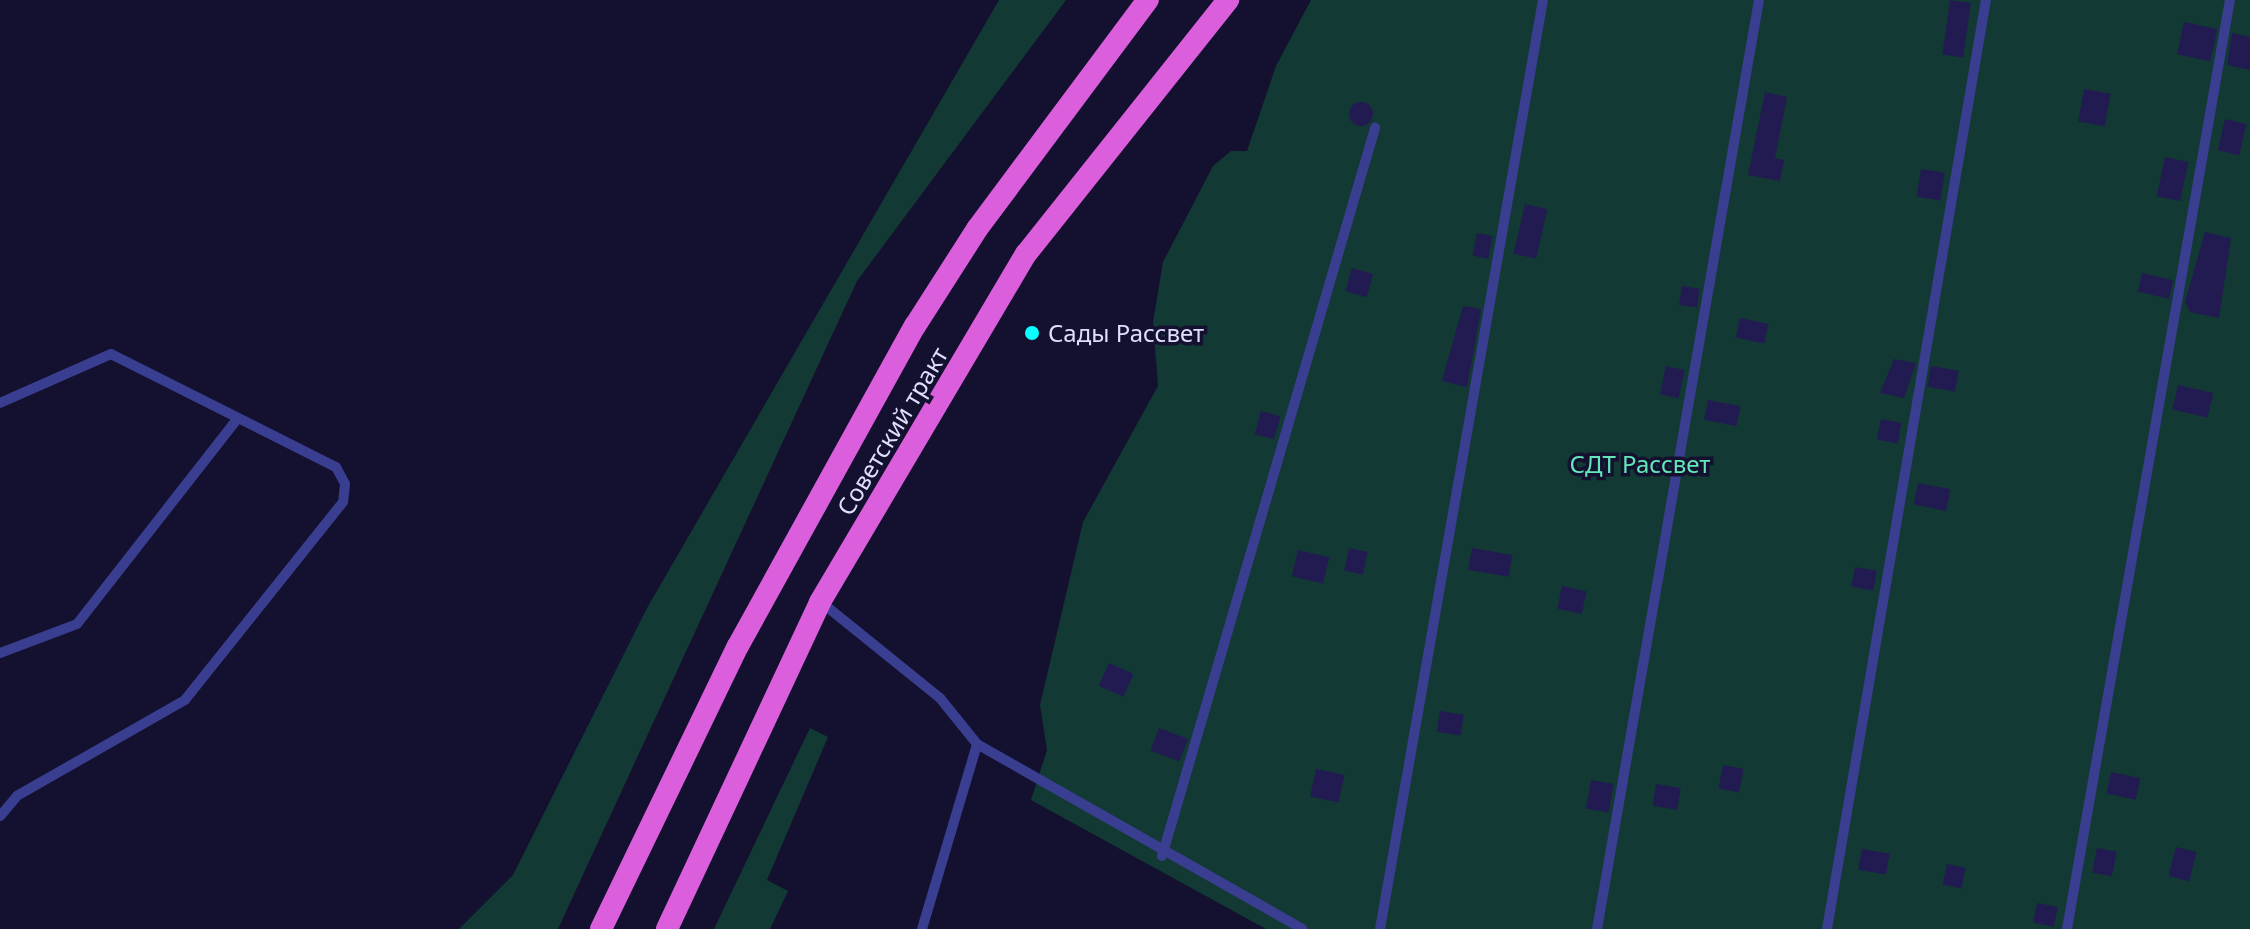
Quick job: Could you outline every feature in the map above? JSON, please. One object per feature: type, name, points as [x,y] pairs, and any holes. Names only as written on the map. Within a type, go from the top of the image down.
[{"type":"highway","name":"Советский тракт","points":[[601,929],[738,646],[915,326],[977,229],[1148,0]]},
{"type":"highway","name":"Советский тракт","points":[[667,929],[820,602],[1026,254],[1228,0]]},
{"type":"lane","points":[[1380,929],[1543,0]]},
{"type":"lane","points":[[1597,929],[1759,0]]},
{"type":"lane","points":[[1827,929],[1986,0]]},
{"type":"lane","points":[[2067,929],[2230,0]]},
{"type":"lane","points":[[1162,856],[1375,128]]},
{"type":"lane","points":[[0,403],[111,354],[336,467],[345,484],[343,502],[185,700],[17,796],[0,816]]},
{"type":"lane","points":[[0,653],[77,624],[238,418]]},
{"type":"lane","points":[[820,602],[940,698],[977,744],[1162,856],[1302,929]]},
{"type":"lane","points":[[922,929],[977,744]]},
{"type":"green space","points":[[999,0],[1066,0],[857,281],[558,929],[459,929],[513,875],[647,608]]},
{"type":"green space","name":"СДТ Рассвет","points":[[1311,0],[2250,0],[2250,929],[1266,929],[1031,800],[1047,750],[1040,705],[1083,522],[1158,386],[1153,322],[1163,262],[1213,166],[1231,151],[1247,151],[1276,66]]},
{"type":"green space","points":[[810,728],[828,737],[767,880],[788,891],[770,929],[714,929]]},
{"type":"building","points":[[1950,0],[1971,3],[1963,57],[1942,54]]},
{"type":"building","points":[[2184,22],[2217,29],[2210,61],[2177,54]]},
{"type":"building","points":[[2232,33],[2250,37],[2250,70],[2227,65]]},
{"type":"building","points":[[2084,89],[2111,94],[2105,126],[2078,121]]},
{"type":"building","points":[[1765,92],[1787,97],[1775,158],[1784,160],[1780,181],[1748,175]]},
{"type":"building","points":[[1361,102],[1372,109],[1373,114],[1366,125],[1361,126],[1350,119],[1349,114],[1356,103]]},
{"type":"building","points":[[2225,119],[2246,124],[2239,155],[2218,150]]},
{"type":"building","points":[[2165,157],[2188,162],[2180,201],[2157,196]]},
{"type":"building","points":[[1921,169],[1945,173],[1940,200],[1917,197]]},
{"type":"building","points":[[1525,204],[1547,209],[1536,259],[1514,254]]},
{"type":"building","points":[[2205,232],[2231,238],[2219,318],[2190,312],[2185,302]]},
{"type":"building","points":[[1477,233],[1493,236],[1488,259],[1473,256]]},
{"type":"building","points":[[1352,268],[1373,274],[1367,297],[1345,291]]},
{"type":"building","points":[[2142,273],[2173,280],[2169,299],[2138,292]]},
{"type":"building","points":[[1682,286],[1700,289],[1697,308],[1679,305]]},
{"type":"building","points":[[1463,306],[1481,309],[1467,387],[1442,381]]},
{"type":"building","points":[[1740,318],[1768,324],[1764,344],[1736,338]]},
{"type":"building","points":[[1894,359],[1916,363],[1904,398],[1880,393]]},
{"type":"building","points":[[1666,366],[1685,370],[1679,398],[1660,394]]},
{"type":"building","points":[[1931,366],[1959,371],[1955,392],[1927,387]]},
{"type":"building","points":[[2178,385],[2213,393],[2207,417],[2172,409]]},
{"type":"building","points":[[1708,400],[1740,406],[1737,426],[1704,420]]},
{"type":"building","points":[[1261,411],[1280,416],[1274,439],[1255,434]]},
{"type":"building","points":[[1881,419],[1902,423],[1898,444],[1877,440]]},
{"type":"building","points":[[1918,483],[1950,489],[1946,511],[1914,505]]},
{"type":"building","points":[[1349,548],[1368,552],[1363,574],[1344,570]]},
{"type":"building","points":[[1472,548],[1512,555],[1509,577],[1468,570]]},
{"type":"building","points":[[1298,550],[1329,557],[1323,584],[1292,576]]},
{"type":"building","points":[[1855,567],[1877,571],[1873,591],[1852,587]]},
{"type":"building","points":[[1562,586],[1586,591],[1582,614],[1557,608]]},
{"type":"building","points":[[1109,663],[1134,674],[1123,697],[1099,686]]},
{"type":"building","points":[[1440,711],[1464,715],[1460,735],[1437,732]]},
{"type":"building","points":[[1159,728],[1188,739],[1179,762],[1150,750]]},
{"type":"building","points":[[1723,765],[1744,769],[1739,793],[1718,789]]},
{"type":"building","points":[[1316,769],[1344,775],[1339,802],[1310,796]]},
{"type":"building","points":[[2111,772],[2140,778],[2136,800],[2106,794]]},
{"type":"building","points":[[1591,780],[1614,784],[1609,813],[1586,809]]},
{"type":"building","points":[[1656,784],[1681,788],[1677,810],[1653,806]]},
{"type":"building","points":[[2176,847],[2196,852],[2189,881],[2169,876]]},
{"type":"building","points":[[2097,848],[2117,852],[2112,876],[2092,873]]},
{"type":"building","points":[[1862,849],[1890,854],[1886,875],[1858,870]]},
{"type":"building","points":[[1947,864],[1966,868],[1961,888],[1943,885]]},
{"type":"building","points":[[2037,903],[2058,907],[2054,927],[2033,923]]},
{"type":"place","name":"Сады Рассвет","points":[[1032,333]]}]
